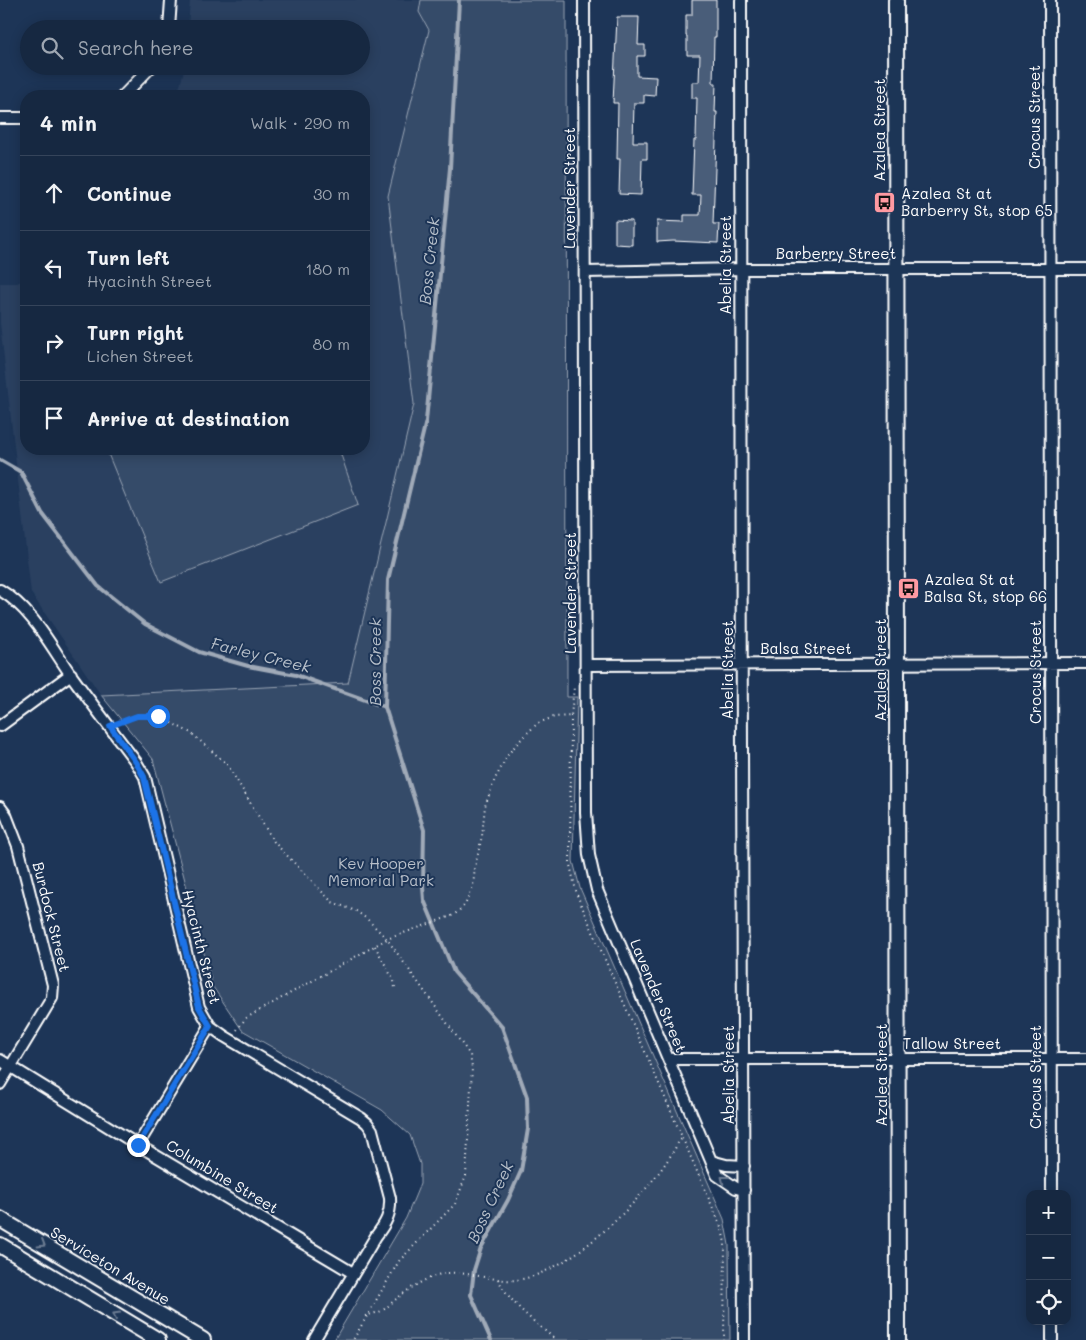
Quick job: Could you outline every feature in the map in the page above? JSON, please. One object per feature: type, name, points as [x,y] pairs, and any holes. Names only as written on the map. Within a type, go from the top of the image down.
[{"type":"street","points":[[170,20],[171,0]]},
{"type":"street","name":"Lavender Street","points":[[584,0],[586,812],[589,855],[597,890],[711,1161],[718,1174],[736,1188],[744,1190]]},
{"type":"street","name":"Abelia Street","points":[[741,0],[740,269],[743,664],[744,1340]]},
{"type":"street","name":"Azalea Street","points":[[896,0],[898,1340]]},
{"type":"street","name":"Crocus Street","points":[[1050,0],[1052,1190]]},
{"type":"street","points":[[128,90],[143,75]]},
{"type":"street","points":[[0,118],[20,118]]},
{"type":"street","name":"Barberry Street","points":[[585,272],[740,269],[1086,269]]},
{"type":"street","name":"Hyacinth Street","points":[[0,590],[14,598],[30,616],[136,762],[144,777],[199,1007],[210,1026],[230,1040],[361,1118],[368,1123],[372,1130],[390,1198],[387,1222],[376,1236],[314,1340]]},
{"type":"street","name":"Balsa Street","points":[[586,665],[1086,664]]},
{"type":"street","points":[[0,726],[71,674]]},
{"type":"street","name":"Burdock Street","points":[[0,806],[6,815],[18,846],[54,985],[52,998],[0,1084]]},
{"type":"street","points":[[138,1145],[210,1026]]},
{"type":"street","name":"Tallow Street","points":[[669,1059],[1086,1058]]},
{"type":"street","name":"Columbine Street","points":[[0,1060],[138,1145],[354,1273]]},
{"type":"street","points":[[711,1161],[726,1165],[744,1166]]},
{"type":"street","name":"Serviceton Avenue","points":[[0,1219],[203,1340]]},
{"type":"street","points":[[0,1245],[158,1340]]},
{"type":"street","points":[[1052,1325],[1052,1340]]},
{"type":"path","points":[[574,683],[571,716],[569,851],[572,880],[722,1229],[725,1243],[724,1340]]},
{"type":"path","points":[[110,726],[137,716],[158,716],[191,733],[227,764],[274,842],[332,902],[356,911],[387,940],[470,1055],[472,1068],[466,1176],[454,1204],[399,1261],[352,1340]]},
{"type":"path","points":[[230,1040],[246,1018],[375,946],[454,915],[465,905],[470,897],[482,836],[485,806],[509,754],[538,723],[554,717],[571,716]]},
{"type":"path","points":[[375,946],[394,981],[395,988]]},
{"type":"path","points":[[365,1316],[383,1310],[414,1286],[429,1278],[443,1274],[488,1276],[498,1279],[515,1280],[541,1273],[562,1262],[607,1230],[659,1174],[679,1141],[684,1138]]},
{"type":"path","points":[[498,1279],[504,1290],[521,1310],[556,1340]]},
{"type":"shaded area","points":[[190,0],[421,0],[419,12],[429,30],[388,196],[414,404],[348,683],[101,695],[31,593],[0,323],[0,283],[20,282],[20,455],[370,455],[370,90],[177,90],[183,75],[370,75],[370,20],[189,20]]},
{"type":"green space","name":"Kev Hooper Memorial Park","points":[[421,0],[566,0],[567,697],[577,697],[573,861],[580,888],[724,1219],[729,1245],[730,1340],[334,1340],[406,1218],[420,1184],[420,1164],[410,1135],[382,1110],[242,1030],[213,987],[153,759],[101,695],[348,683],[414,404],[388,196],[429,30],[419,12]]},
{"type":"green space","points":[[108,455],[341,455],[358,505],[161,582]]},
{"type":"building","points":[[692,0],[716,0],[713,83],[716,83],[715,112],[717,112],[713,224],[719,224],[718,243],[657,242],[657,221],[684,222],[684,215],[700,215],[701,195],[692,195],[697,98],[692,98],[692,82],[699,82],[700,55],[687,55],[686,36],[686,15],[692,15]]},
{"type":"building","points":[[617,17],[639,17],[638,45],[645,45],[645,56],[637,56],[637,76],[656,77],[655,96],[644,95],[644,103],[634,103],[633,142],[647,142],[647,159],[642,159],[641,195],[619,194],[620,159],[617,159],[618,103],[613,103]]},
{"type":"building","points":[[615,220],[632,221],[632,245],[615,244]]},
{"type":"waterway","name":"Boss Creek","points":[[459,0],[450,168],[426,421],[388,580],[385,707],[424,830],[424,900],[454,972],[502,1027],[527,1097],[528,1129],[521,1171],[508,1200],[481,1248],[474,1270],[471,1295],[491,1340]]},
{"type":"waterway","name":"Farley Creek","points":[[0,460],[21,472],[42,513],[98,586],[145,624],[199,652],[248,666],[296,675],[385,707]]},
{"type":"place","name":"Azalea St at Barberry St, stop 65","points":[[885,203]]},
{"type":"place","name":"Azalea St at Balsa St, stop 66","points":[[908,589]]},
{"type":"route","points":[[138,1145],[210,1026],[199,1007],[144,777],[136,762],[110,726],[137,716],[158,716]]}]
